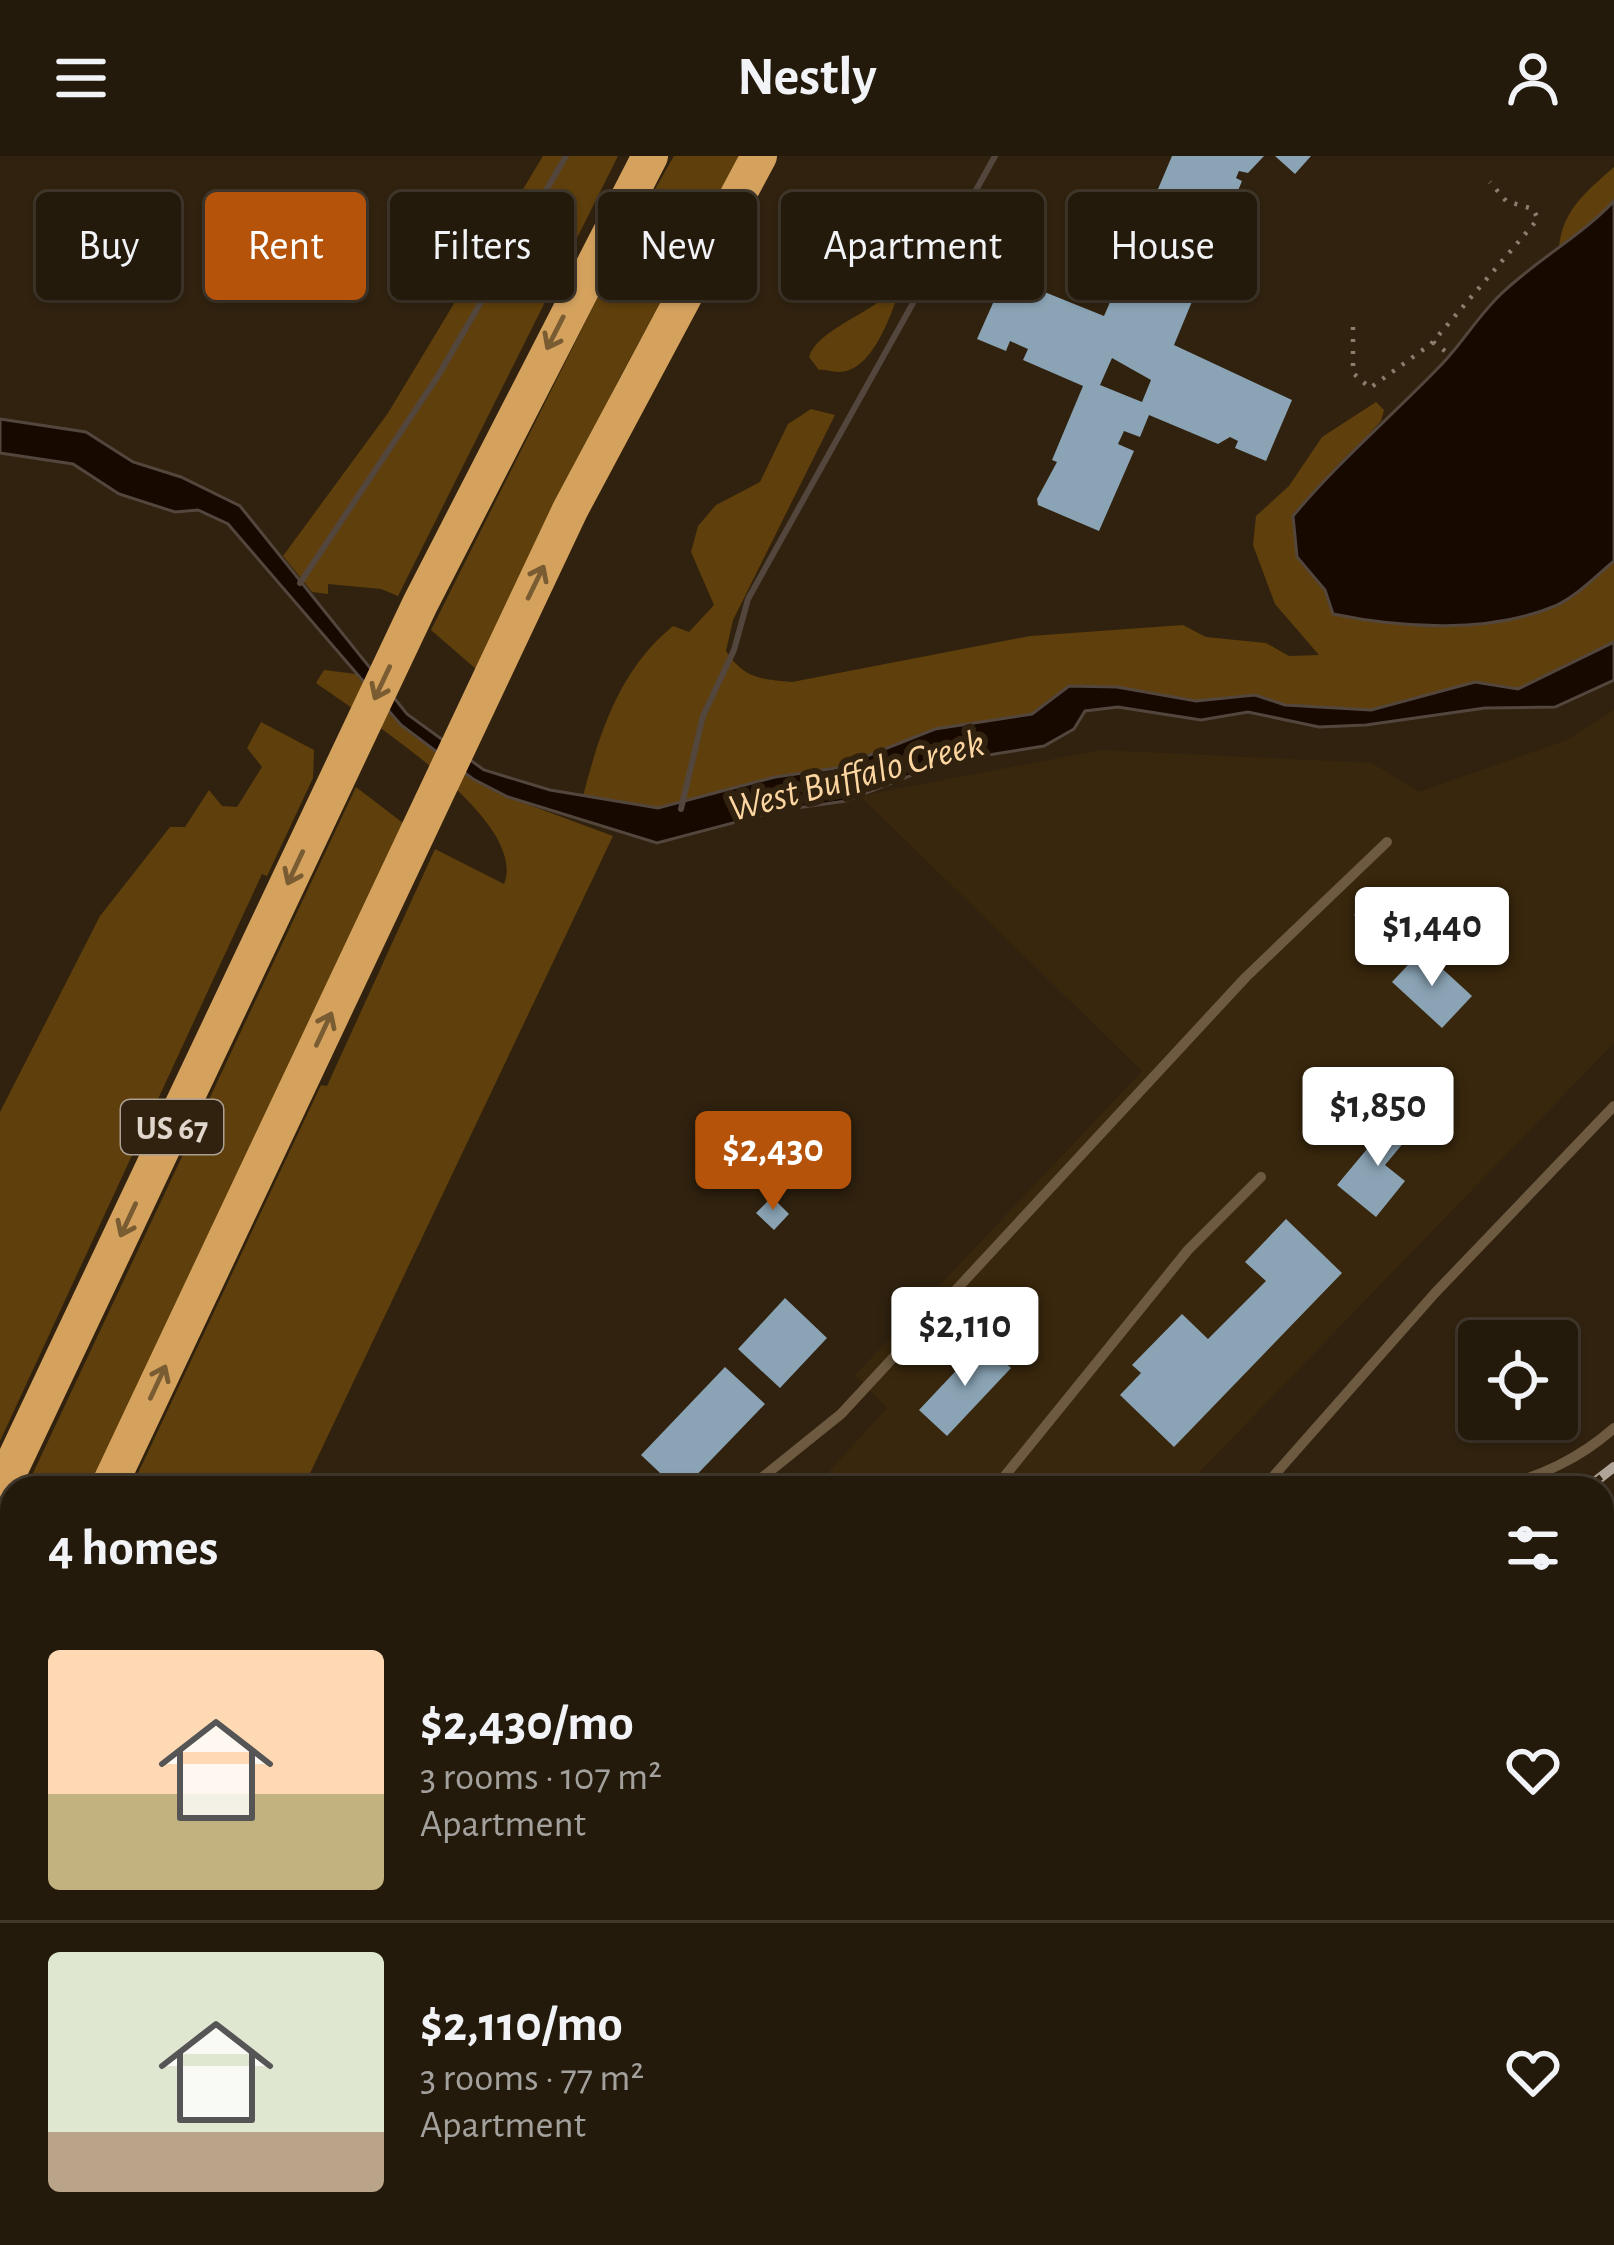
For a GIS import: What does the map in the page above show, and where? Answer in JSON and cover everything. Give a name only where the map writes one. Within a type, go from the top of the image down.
[{"type":"highway","name":"US 67","points":[[7,1476],[420,604],[650,156]]},
{"type":"highway","name":"US 67","points":[[114,1476],[485,688],[641,370],[759,156]]},
{"type":"lane","points":[[764,1476],[841,1414],[1246,977],[1387,842]]},
{"type":"lane","points":[[1274,1476],[1435,1293],[1614,1106]]},
{"type":"lane","points":[[1004,1476],[1188,1250],[1261,1178]]},
{"type":"lane","points":[[1539,1476],[1592,1448],[1614,1428]]},
{"type":"path","points":[[1353,327],[1353,373],[1370,388],[1433,342],[1538,219],[1533,209],[1506,201],[1490,182]]},
{"type":"path","points":[[1433,342],[1449,354]]},
{"type":"shaded area","points":[[543,156],[618,156],[574,244],[574,192],[521,192]]},
{"type":"shaded area","points":[[674,156],[740,156],[720,192],[653,192]]},
{"type":"shaded area","points":[[1614,167],[1614,201],[1581,236],[1559,248],[1571,212]]},
{"type":"shaded area","points":[[598,297],[662,300],[476,669],[431,630]]},
{"type":"shaded area","points":[[456,300],[546,300],[398,596],[381,589],[328,584],[328,594],[312,592],[283,556],[388,413]]},
{"type":"shaded area","points":[[881,300],[896,300],[868,355],[849,370],[819,370],[809,357],[832,331]]},
{"type":"shaded area","points":[[1376,402],[1384,410],[1381,421],[1293,517],[1302,564],[1326,590],[1330,606],[1412,624],[1499,621],[1561,602],[1614,561],[1614,642],[1518,689],[1475,682],[1371,711],[1285,705],[1255,695],[1196,701],[1117,687],[1032,713],[935,729],[837,768],[775,777],[658,808],[583,796],[614,703],[639,662],[673,626],[689,632],[714,605],[691,552],[698,526],[716,505],[760,482],[788,424],[811,409],[835,415],[733,620],[726,651],[746,672],[771,680],[792,682],[1030,636],[1183,625],[1206,637],[1266,643],[1289,656],[1319,655],[1275,604],[1253,545],[1256,516],[1289,486],[1322,437]]},
{"type":"shaded area","points":[[324,670],[356,674],[401,725],[508,797],[613,836],[309,1476],[137,1476],[321,1085],[327,1086],[435,849],[504,884],[505,858],[492,830],[468,801],[403,745],[316,683]]},
{"type":"shaded area","points":[[1614,710],[1614,1043],[1196,1476],[825,1476],[887,1408],[855,1375],[1142,1071],[860,796],[1101,750],[1372,763],[1419,792],[1567,740]]},
{"type":"shaded area","points":[[261,722],[314,750],[313,778],[267,876],[262,874],[0,1441],[0,1112],[100,916],[170,827],[185,827],[209,790],[222,806],[237,807],[262,767],[247,748]]},
{"type":"shaded area","points":[[356,787],[403,823],[97,1476],[32,1476]]},
{"type":"water","points":[[1614,201],[1614,561],[1563,602],[1502,621],[1416,625],[1333,614],[1325,590],[1297,557],[1293,516],[1442,364],[1501,294]]},
{"type":"water","name":"West Buffalo Creek","points":[[0,419],[86,432],[133,462],[181,477],[240,506],[407,714],[484,770],[550,790],[658,808],[775,777],[837,768],[935,729],[1032,714],[1069,686],[1117,687],[1196,701],[1255,695],[1285,705],[1371,710],[1475,682],[1518,689],[1614,642],[1614,680],[1555,707],[1485,708],[1366,725],[1319,727],[1248,712],[1201,720],[1118,707],[1085,711],[1074,729],[1044,746],[945,762],[846,801],[782,810],[657,843],[508,797],[473,779],[401,725],[228,524],[198,510],[175,512],[119,494],[73,464],[0,453]]},
{"type":"building","points":[[1172,156],[1264,156],[1248,173],[1239,171],[1236,178],[1242,181],[1237,192],[1157,192]]},
{"type":"building","points":[[1275,156],[1311,156],[1295,174]]},
{"type":"building","points":[[1044,292],[1104,316],[1111,300],[1193,300],[1174,345],[1292,400],[1266,461],[1235,448],[1238,441],[1230,437],[1218,444],[1149,415],[1140,437],[1124,431],[1118,444],[1134,451],[1099,531],[1038,505],[1083,386],[1023,360],[1028,349],[1010,341],[1006,351],[977,339],[994,300],[1044,300]],"holes":[[[1112,358],[1151,380],[1142,402],[1100,385]]]},
{"type":"building","points":[[1379,888],[1389,896],[1363,924],[1354,915]]},
{"type":"building","points":[[1422,950],[1472,996],[1442,1028],[1392,982]]},
{"type":"building","points":[[1397,1113],[1415,1129],[1385,1165],[1405,1181],[1376,1217],[1337,1185]]},
{"type":"building","points":[[772,1197],[789,1214],[774,1230],[756,1213]]},
{"type":"building","points":[[1286,1219],[1342,1273],[1174,1447],[1120,1395],[1141,1373],[1132,1365],[1182,1314],[1208,1339],[1266,1281],[1245,1262]]},
{"type":"building","points":[[785,1298],[827,1338],[780,1388],[738,1349]]},
{"type":"building","points":[[983,1342],[1011,1368],[947,1436],[919,1410]]},
{"type":"building","points":[[725,1367],[765,1404],[696,1476],[663,1476],[641,1455]]},
{"type":"waterway","points":[[300,583],[438,376],[566,156]]},
{"type":"waterway","points":[[681,809],[703,716],[734,650],[748,599],[995,156]]},
{"type":"railway","points":[[1602,1476],[1614,1467]]}]
